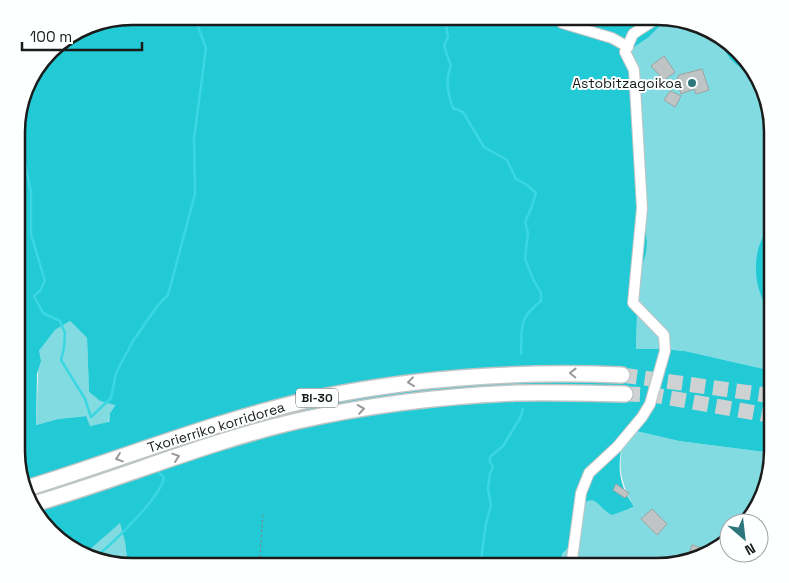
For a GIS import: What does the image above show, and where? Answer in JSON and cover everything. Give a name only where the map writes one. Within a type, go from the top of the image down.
[{"type":"highway","name":"Txorierriko korridorea","points":[[31,487],[206,429],[318,398],[404,383],[478,376],[538,373],[622,375]]},
{"type":"highway","name":"Txorierriko korridorea","points":[[38,502],[228,440],[296,421],[340,412],[419,401],[514,393],[625,394]]},
{"type":"street","points":[[569,25],[612,38],[628,47]]},
{"type":"street","points":[[571,558],[581,493],[589,474],[617,447],[642,417],[650,404],[665,351],[664,335],[633,303],[642,208],[634,70],[625,52],[633,34],[646,25]]},
{"type":"path","points":[[260,558],[263,512]]},
{"type":"shaded area","points":[[132,25],[661,25],[649,37],[630,50],[633,127],[647,243],[638,279],[636,349],[685,351],[764,369],[764,452],[679,441],[627,429],[622,444],[620,474],[624,489],[634,507],[612,515],[594,501],[590,500],[580,506],[570,546],[562,554],[561,558],[127,558],[120,523],[90,549],[78,544],[56,527],[43,511],[31,486],[25,458],[26,118],[31,97],[39,78],[61,51],[78,39],[91,33],[118,26]],"holes":[[[70,321],[87,338],[89,392],[100,401],[115,405],[110,413],[109,422],[90,426],[86,416],[58,419],[36,425],[37,374],[41,361],[39,351],[55,330]]]},
{"type":"shaded area","points":[[661,25],[678,27],[705,36],[723,48],[730,59],[747,74],[758,97],[764,125],[764,236],[759,247],[764,306],[764,369],[685,351],[636,349],[638,279],[630,50],[649,37]]},
{"type":"shaded area","points":[[723,48],[738,61],[747,74],[730,59]]},
{"type":"shaded area","points":[[764,236],[764,302],[757,283],[756,274],[759,246]]},
{"type":"shaded area","points":[[70,321],[87,338],[89,392],[100,401],[115,404],[110,413],[108,423],[90,426],[85,416],[58,419],[36,425],[39,351],[55,330]]},
{"type":"shaded area","points":[[627,429],[679,441],[764,452],[762,472],[758,486],[746,511],[744,513],[719,513],[719,538],[705,547],[671,557],[561,558],[562,554],[570,546],[580,506],[587,500],[630,509],[634,507],[622,478],[621,460]]},
{"type":"shaded area","points":[[120,522],[127,558],[111,556],[90,549]]},
{"type":"building","points":[[664,56],[675,72],[664,80],[651,66]]},
{"type":"building","name":"Astobitzagoikoa","points":[[702,69],[709,90],[696,94],[694,89],[681,94],[677,79],[679,75]]},
{"type":"building","points":[[670,91],[681,96],[675,107],[664,100]]},
{"type":"building","points":[[616,484],[629,493],[625,498],[613,490]]},
{"type":"building","points":[[652,509],[667,524],[657,535],[641,519]]},
{"type":"building","points":[[692,545],[702,548],[692,552],[689,553]]},
{"type":"waterway","points":[[25,163],[31,192],[31,234],[45,281],[40,291],[34,296],[43,313],[60,321],[65,333],[61,360],[85,399],[91,417],[111,398],[116,373],[133,341],[158,305],[168,295],[195,194],[194,138],[206,48],[197,25]]},
{"type":"waterway","points":[[446,25],[448,36],[444,46],[451,66],[448,76],[448,87],[453,108],[463,112],[484,147],[507,160],[516,179],[536,193],[525,222],[528,233],[525,259],[541,293],[541,301],[525,318],[522,330],[521,354]]},
{"type":"waterway","points":[[481,558],[486,523],[491,506],[488,489],[490,473],[493,467],[490,457],[503,446],[520,418],[523,409]]},
{"type":"waterway","points":[[100,553],[125,530],[155,496],[164,477],[159,473]]},
{"type":"tunnel","points":[[622,375],[764,395]]},
{"type":"tunnel","points":[[625,394],[653,395],[764,414]]},
{"type":"place","name":"Astobitzagoikoa","points":[[692,83]]}]
